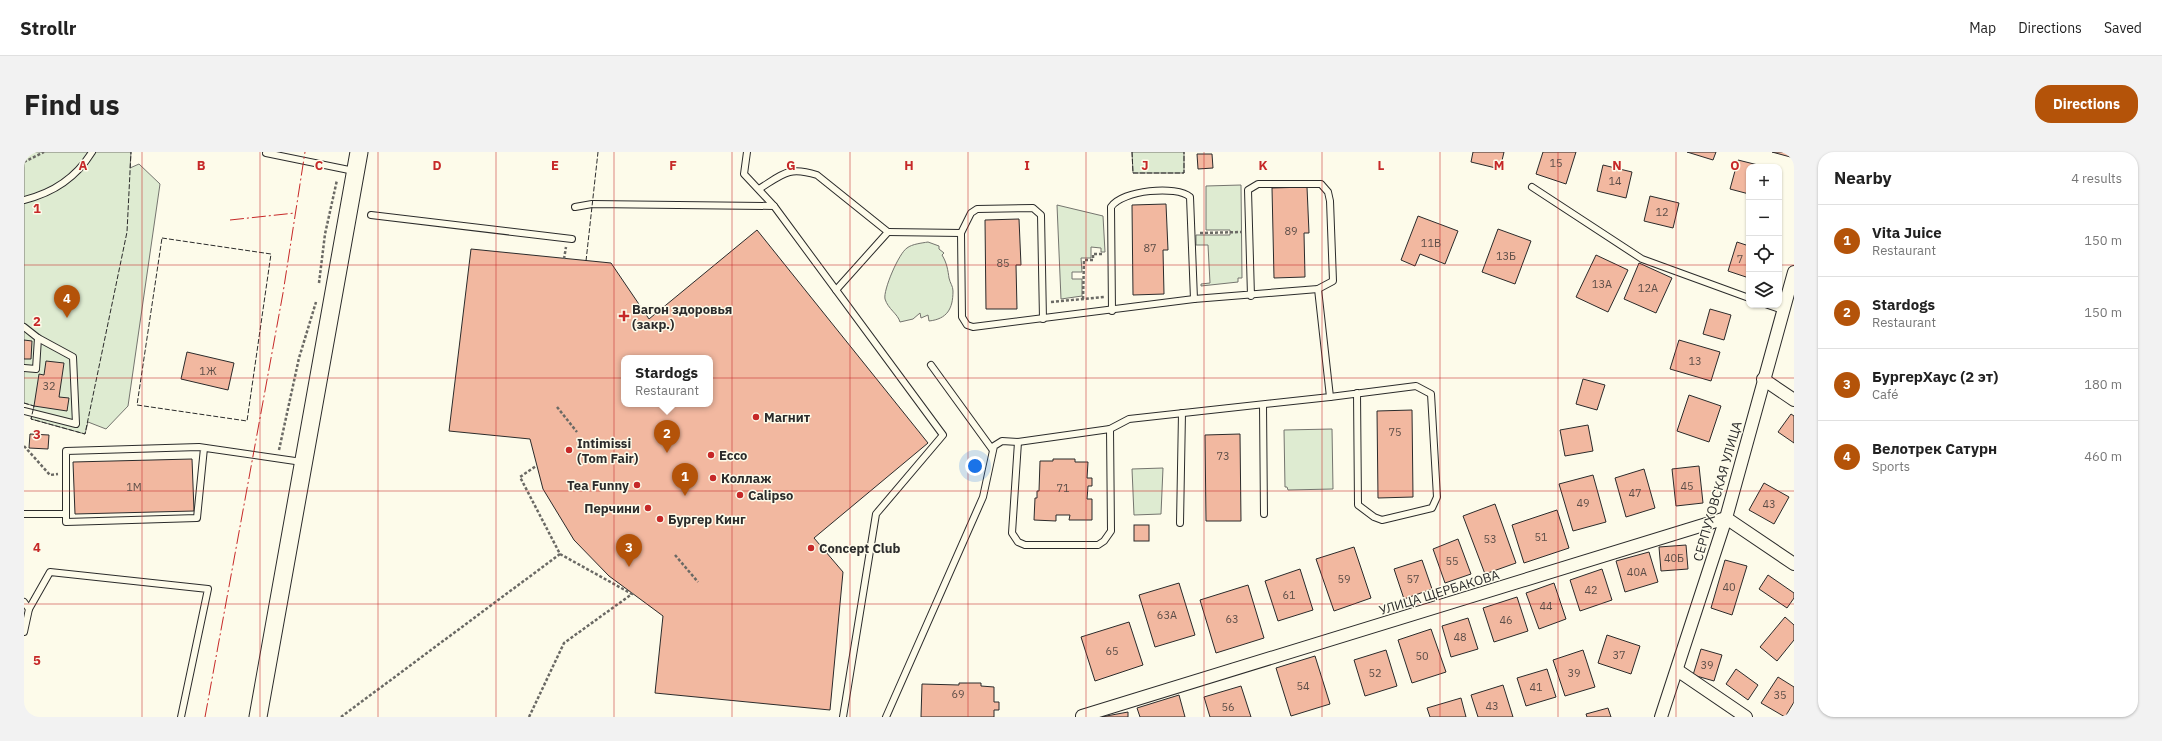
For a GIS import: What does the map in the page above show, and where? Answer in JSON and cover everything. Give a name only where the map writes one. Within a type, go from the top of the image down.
[{"type":"street","points":[[258,717],[304,462],[348,170],[359,152]]},
{"type":"street","name":"СЕРПУХОВСКАЯ УЛИЦА","points":[[1661,717],[1726,518],[1763,379],[1794,272]]},
{"type":"street","points":[[1763,379],[1794,400]]},
{"type":"street","points":[[1726,518],[1794,564]]},
{"type":"street","name":"УЛИЦА ЩЕРБАКОВА","points":[[1082,716],[1726,518]]},
{"type":"street","points":[[1677,670],[1746,717]]},
{"type":"lane","points":[[24,200],[43,196],[65,184],[85,164],[92,152]]},
{"type":"lane","points":[[747,152],[744,174],[774,206],[943,435],[876,514],[843,717]]},
{"type":"lane","points":[[266,153],[348,170]]},
{"type":"lane","points":[[759,189],[788,171],[803,171],[817,175],[888,232],[961,233]]},
{"type":"lane","points":[[1043,319],[1041,215],[1036,209],[1033,208],[977,209],[971,213],[961,233],[964,321],[973,327],[1043,319],[1112,311],[1194,300],[1250,296],[1318,290],[1332,281],[1330,201],[1328,192],[1321,184],[1253,186],[1248,190],[1250,296]]},
{"type":"lane","points":[[1532,187],[1642,259],[1746,297]]},
{"type":"lane","points":[[1112,311],[1111,207],[1135,192],[1182,192],[1190,197],[1194,300]]},
{"type":"lane","points":[[576,207],[592,204],[774,206]]},
{"type":"lane","points":[[371,215],[572,239]]},
{"type":"lane","points":[[836,290],[888,232]]},
{"type":"lane","points":[[1318,290],[1330,397]]},
{"type":"lane","points":[[1777,308],[1783,310]]},
{"type":"lane","points":[[24,327],[38,338],[73,357],[76,424],[24,411]]},
{"type":"lane","points":[[24,368],[36,369],[38,338]]},
{"type":"lane","points":[[931,365],[992,449]]},
{"type":"lane","points":[[886,717],[983,497],[992,449],[1002,441],[1018,442],[1110,429],[1129,419],[1263,405],[1357,393],[1416,386],[1431,394],[1437,497],[1432,508],[1382,520],[1374,517],[1358,505],[1357,393]]},
{"type":"lane","points":[[1263,405],[1264,514]]},
{"type":"lane","points":[[1180,523],[1182,413]]},
{"type":"lane","points":[[1018,442],[1012,533],[1014,537],[1025,545],[1098,545],[1104,541],[1111,532],[1110,429]]},
{"type":"lane","points":[[204,448],[197,518],[66,522],[66,451],[204,448],[304,462]]},
{"type":"lane","points":[[24,514],[66,514]]},
{"type":"lane","points":[[24,632],[29,609],[50,572],[208,589],[181,717]]},
{"type":"lane","points":[[24,602],[29,609]]},
{"type":"path","points":[[24,162],[44,152]]},
{"type":"path","points":[[318,290],[325,234],[348,170]]},
{"type":"path","points":[[1192,233],[1249,232]]},
{"type":"path","points":[[1084,299],[1084,260],[1093,260],[1093,254],[1111,254]]},
{"type":"path","points":[[1042,303],[1112,296]]},
{"type":"path","points":[[277,458],[299,358],[317,298]]},
{"type":"path","points":[[557,407],[577,432]]},
{"type":"path","points":[[24,446],[50,475],[58,474],[66,458]]},
{"type":"path","points":[[529,717],[564,644],[632,594],[560,554],[520,477],[536,466]]},
{"type":"path","points":[[341,717],[560,554]]},
{"type":"path","points":[[676,555],[698,582]]},
{"type":"green space","points":[[24,152],[131,152],[130,168],[139,164],[160,184],[128,406],[106,429],[88,422],[85,434],[31,419],[34,406],[24,403]]},
{"type":"green space","points":[[1132,152],[1184,152],[1184,173],[1133,173]]},
{"type":"green space","points":[[1241,185],[1242,278],[1238,278],[1238,282],[1201,286],[1201,284],[1210,283],[1208,245],[1196,245],[1196,235],[1230,235],[1230,230],[1206,230],[1206,186]]},
{"type":"green space","points":[[1057,205],[1103,216],[1105,252],[1101,252],[1101,248],[1091,247],[1091,258],[1081,258],[1082,272],[1072,272],[1072,279],[1082,279],[1082,296],[1061,299]]},
{"type":"green space","points":[[928,242],[939,246],[939,249],[944,253],[942,255],[953,289],[952,303],[945,315],[935,320],[929,321],[928,315],[921,318],[920,313],[913,319],[900,322],[888,306],[885,299],[886,288],[896,264],[904,251],[914,245]]},
{"type":"green space","points":[[1332,429],[1333,489],[1288,490],[1287,487],[1285,487],[1284,430]]},
{"type":"green space","points":[[1163,468],[1161,514],[1134,515],[1132,469]]},
{"type":"building","points":[[1473,152],[1504,152],[1500,169],[1471,162]]},
{"type":"building","points":[[1543,152],[1576,152],[1566,184],[1536,174]]},
{"type":"building","points":[[1687,152],[1716,152],[1713,160]]},
{"type":"building","points":[[1772,152],[1794,152],[1794,158]]},
{"type":"building","points":[[1197,154],[1212,154],[1213,168],[1198,169]]},
{"type":"building","points":[[1738,160],[1754,164],[1746,164],[1746,193],[1730,189]]},
{"type":"building","points":[[1603,165],[1632,172],[1626,198],[1597,191]]},
{"type":"building","points":[[1307,187],[1309,233],[1304,233],[1305,277],[1274,278],[1272,188]]},
{"type":"building","points":[[1650,196],[1679,203],[1673,228],[1644,221]]},
{"type":"building","points":[[1166,204],[1168,250],[1163,250],[1164,294],[1133,295],[1132,205]]},
{"type":"building","points":[[1418,216],[1458,231],[1445,264],[1420,254],[1415,266],[1401,260]]},
{"type":"building","points":[[1019,219],[1021,265],[1016,265],[1017,309],[986,309],[985,220]]},
{"type":"building","points":[[1498,229],[1531,241],[1515,284],[1482,272]]},
{"type":"building","name":"Коллаж","points":[[757,230],[928,443],[814,538],[843,572],[830,710],[655,693],[663,616],[609,576],[574,540],[543,489],[530,439],[449,431],[471,249],[611,263],[649,319]]},
{"type":"building","points":[[1737,242],[1746,245],[1746,277],[1728,271]]},
{"type":"building","points":[[1596,255],[1628,270],[1608,312],[1576,297]]},
{"type":"building","points":[[1639,263],[1672,278],[1656,313],[1624,299]]},
{"type":"building","points":[[1710,309],[1731,315],[1724,340],[1703,334]]},
{"type":"building","points":[[24,340],[32,341],[31,359],[24,359]]},
{"type":"building","points":[[1679,340],[1720,352],[1711,381],[1670,369]]},
{"type":"building","points":[[187,352],[234,363],[228,390],[181,379]]},
{"type":"building","points":[[46,361],[64,363],[59,397],[69,398],[67,411],[34,406],[39,374],[44,375]]},
{"type":"building","points":[[1583,379],[1605,385],[1597,410],[1576,404]]},
{"type":"building","points":[[1689,395],[1721,406],[1709,442],[1677,431]]},
{"type":"building","points":[[1412,410],[1413,497],[1378,498],[1377,411]]},
{"type":"building","points":[[1791,414],[1794,416],[1794,443],[1778,432]]},
{"type":"building","points":[[1588,425],[1593,451],[1565,456],[1560,430]]},
{"type":"building","points":[[30,434],[49,435],[48,449],[29,448]]},
{"type":"building","points":[[1240,434],[1241,521],[1206,521],[1205,435]]},
{"type":"building","points":[[192,459],[194,511],[75,514],[73,462]]},
{"type":"building","points":[[1053,459],[1075,459],[1075,462],[1088,462],[1087,478],[1092,478],[1092,486],[1088,486],[1087,499],[1092,499],[1092,520],[1069,520],[1070,515],[1056,515],[1056,521],[1034,520],[1035,498],[1037,498],[1037,491],[1039,491],[1040,461],[1053,461]]},
{"type":"building","points":[[1699,466],[1703,503],[1676,506],[1672,469]]},
{"type":"building","points":[[1644,469],[1655,508],[1626,517],[1615,478]]},
{"type":"building","points":[[1593,475],[1606,522],[1573,531],[1559,484]]},
{"type":"building","points":[[1764,483],[1789,497],[1774,524],[1749,510]]},
{"type":"building","points":[[1495,504],[1516,563],[1485,574],[1463,516]]},
{"type":"building","points":[[1557,510],[1569,548],[1524,563],[1512,525]]},
{"type":"building","points":[[1134,525],[1149,525],[1149,541],[1134,541]]},
{"type":"building","points":[[1458,539],[1471,574],[1445,583],[1433,549]]},
{"type":"building","points":[[1686,545],[1688,569],[1661,571],[1659,547]]},
{"type":"building","points":[[1354,547],[1371,598],[1334,611],[1316,559]]},
{"type":"building","points":[[1649,552],[1658,582],[1625,592],[1616,561]]},
{"type":"building","points":[[1422,560],[1432,589],[1404,599],[1394,569]]},
{"type":"building","points":[[1725,560],[1747,566],[1732,615],[1711,608]]},
{"type":"building","points":[[1300,569],[1313,610],[1278,621],[1265,581]]},
{"type":"building","points":[[1602,569],[1612,600],[1580,611],[1570,580]]},
{"type":"building","points":[[1768,575],[1794,593],[1794,598],[1787,608],[1759,589]]},
{"type":"building","points":[[1179,583],[1195,635],[1155,647],[1139,595]]},
{"type":"building","points":[[1554,583],[1566,619],[1539,629],[1526,593]]},
{"type":"building","points":[[1248,585],[1264,638],[1216,653],[1200,600]]},
{"type":"building","points":[[1517,597],[1528,631],[1494,642],[1483,608]]},
{"type":"building","points":[[1785,617],[1794,625],[1794,640],[1777,661],[1760,647]]},
{"type":"building","points":[[1468,618],[1478,649],[1451,657],[1442,626]]},
{"type":"building","points":[[1129,622],[1143,665],[1095,681],[1081,637]]},
{"type":"building","points":[[1431,629],[1446,672],[1412,683],[1398,640]]},
{"type":"building","points":[[1607,635],[1640,646],[1631,674],[1598,663]]},
{"type":"building","points":[[1701,649],[1722,655],[1714,681],[1693,675]]},
{"type":"building","points":[[1386,650],[1397,686],[1365,696],[1354,660]]},
{"type":"building","points":[[1583,650],[1595,687],[1565,696],[1553,660]]},
{"type":"building","points":[[1315,656],[1330,704],[1291,716],[1276,668]]},
{"type":"building","points":[[1547,669],[1556,697],[1526,706],[1517,678]]},
{"type":"building","points":[[1736,669],[1758,685],[1748,700],[1726,684]]},
{"type":"building","points":[[1778,677],[1794,687],[1794,702],[1785,717],[1761,703]]},
{"type":"building","points":[[959,683],[981,683],[981,686],[994,687],[994,702],[999,702],[999,710],[994,710],[994,717],[921,717],[922,684],[959,685]]},
{"type":"building","points":[[1503,685],[1513,717],[1478,717],[1471,695]]},
{"type":"building","points":[[1241,686],[1251,717],[1210,717],[1204,697]]},
{"type":"building","points":[[1179,695],[1185,717],[1140,717],[1137,708]]},
{"type":"building","points":[[1461,698],[1466,717],[1430,717],[1427,708]]},
{"type":"building","points":[[1608,708],[1611,717],[1587,717],[1586,714]]},
{"type":"building","points":[[1128,712],[1128,717],[1101,717]]},
{"type":"fence","points":[[24,403],[34,406],[31,419],[85,434],[127,232],[131,152]]},
{"type":"fence","points":[[586,261],[598,152]]},
{"type":"fence","points":[[1132,152],[1133,173],[1184,173],[1184,152]]},
{"type":"fence","points":[[162,238],[271,254],[247,421],[137,405],[162,238]]},
{"type":"power","points":[[205,717],[283,293],[305,152]]},
{"type":"power","points":[[230,220],[295,213]]},
{"type":"place","name":"Вагон здоровья (закр.)","points":[[624,316]]},
{"type":"place","name":"Велотрек Сатурн","points":[[67,318]]},
{"type":"place","name":"Магнит","points":[[756,417]]},
{"type":"place","name":"Intimissi (Tom Fair)","points":[[569,450]]},
{"type":"place","name":"Stardogs","points":[[667,453]]},
{"type":"place","name":"Ecco","points":[[711,455]]},
{"type":"place","name":"Коллаж","points":[[713,478]]},
{"type":"place","name":"Tea Funny","points":[[637,485]]},
{"type":"place","name":"Calipso","points":[[740,495]]},
{"type":"place","name":"Vita Juice","points":[[685,496]]},
{"type":"place","name":"Перчини","points":[[648,508]]},
{"type":"place","name":"Бургер Кинг","points":[[660,519]]},
{"type":"place","name":"Concept Club","points":[[811,548]]},
{"type":"place","name":"БургерХаус (2 эт)","points":[[629,567]]}]
